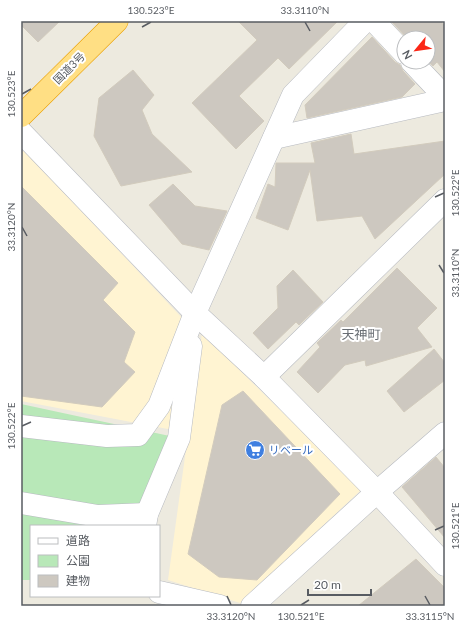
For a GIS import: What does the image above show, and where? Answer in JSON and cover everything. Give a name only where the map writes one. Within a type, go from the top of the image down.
[{"type":"highway","name":"国道3号","points":[[21,116],[117,21]]},
{"type":"street","points":[[21,426],[107,436],[138,435],[159,406],[195,313],[293,95],[365,21]]},
{"type":"street","points":[[374,21],[396,44]]},
{"type":"street","points":[[274,138],[445,98],[419,70]]},
{"type":"street","points":[[21,132],[195,313],[264,377],[377,492],[445,564]]},
{"type":"street","points":[[264,377],[445,200]]},
{"type":"street","points":[[21,503],[98,516],[146,520],[180,438],[195,313]]},
{"type":"street","points":[[252,606],[377,492],[445,433]]},
{"type":"street","points":[[160,592],[220,606]]},
{"type":"shaded area","points":[[24,150],[183,319],[173,430],[21,401],[21,153]]},
{"type":"shaded area","points":[[202,333],[361,490],[240,603],[168,580]]},
{"type":"green space","points":[[21,404],[179,438],[145,525],[30,525],[30,580],[21,580]]},
{"type":"building","points":[[21,21],[60,21],[38,42],[21,25]]},
{"type":"building","points":[[238,21],[338,21],[289,69],[278,58],[239,96],[264,121],[236,149],[192,103],[257,40]]},
{"type":"building","points":[[391,21],[440,21],[445,26],[445,72],[437,62],[436,63],[436,30],[399,30]]},
{"type":"building","points":[[372,37],[396,63],[396,70],[402,70],[415,84],[402,97],[307,118],[305,105]]},
{"type":"building","points":[[133,70],[154,95],[142,110],[152,134],[192,172],[121,186],[94,136],[99,98]]},
{"type":"building","points":[[351,134],[354,154],[445,141],[445,174],[375,239],[362,216],[317,221],[310,170],[288,230],[256,218],[268,184],[275,187],[276,163],[315,163],[311,143]]},
{"type":"building","points":[[173,184],[195,206],[227,211],[209,250],[182,244],[149,205]]},
{"type":"building","points":[[21,186],[118,283],[103,300],[135,332],[124,362],[135,372],[102,407],[21,396]]},
{"type":"building","points":[[397,268],[437,308],[417,328],[432,347],[366,366],[365,360],[345,365],[318,393],[297,372],[320,347],[317,343],[341,320],[343,322]]},
{"type":"building","points":[[293,270],[323,302],[299,325],[296,322],[268,349],[253,333],[278,308],[277,286]]},
{"type":"building","points":[[434,349],[445,363],[445,380],[404,412],[387,391]]},
{"type":"building","name":"リベール","points":[[243,391],[340,494],[257,580],[219,577],[188,554],[222,405]]},
{"type":"building","points":[[436,457],[445,468],[445,538],[402,487]]},
{"type":"building","points":[[416,559],[445,588],[445,606],[358,606]]},
{"type":"place","name":"リベール","points":[[255,450]]},
{"type":"district","name":"天神町","points":[[361,334]]}]
